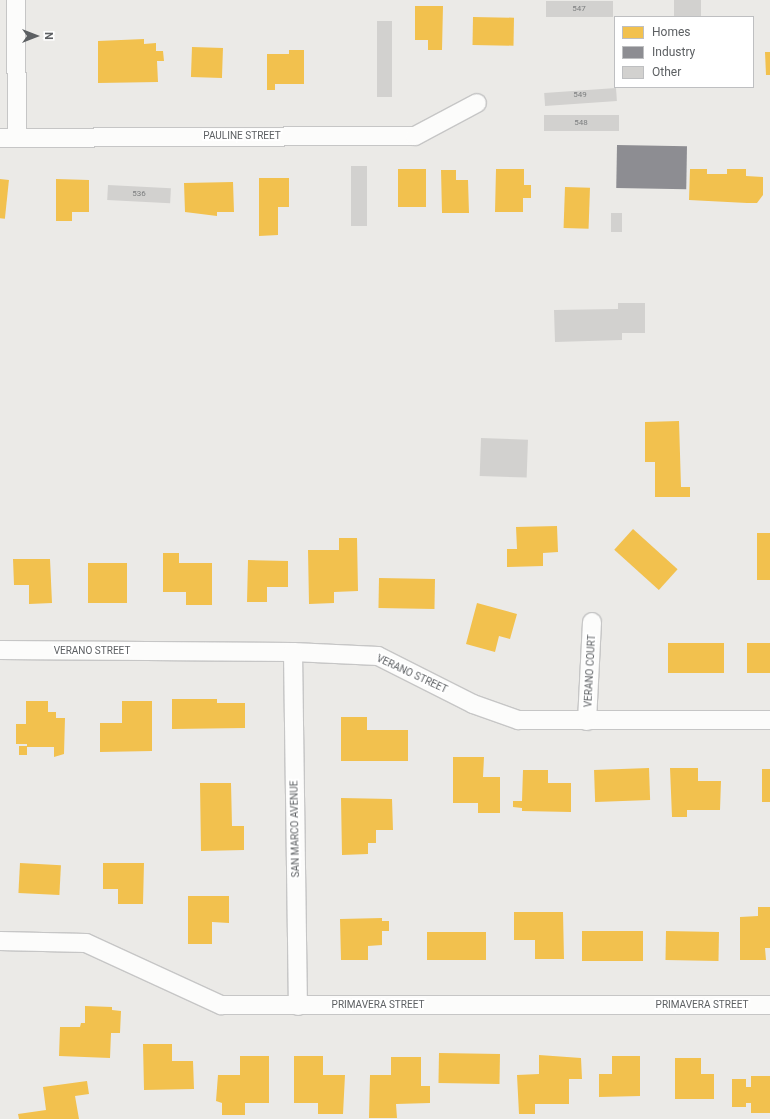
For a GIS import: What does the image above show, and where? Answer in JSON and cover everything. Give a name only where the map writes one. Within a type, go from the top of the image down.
[{"type":"street","points":[[9,137],[16,0]]},
{"type":"street","name":"PAULINE STREET","points":[[9,137],[416,136],[477,103]]},
{"type":"street","name":"VERANO COURT","points":[[587,720],[592,622]]},
{"type":"street","name":"VERANO STREET","points":[[0,650],[293,652],[378,656],[473,704],[518,720],[770,720]]},
{"type":"street","name":"SAN MARCO AVENUE","points":[[293,652],[298,1006]]},
{"type":"street","name":"PRIMAVERA STREET","points":[[0,941],[86,942],[221,1005],[770,1005]]},
{"type":"building: Homes","points":[[415,6],[443,6],[442,50],[428,50],[428,40],[415,40]]},
{"type":"building: Homes","points":[[473,17],[514,18],[514,46],[473,45]]},
{"type":"building: Homes","points":[[144,39],[144,44],[156,43],[156,51],[163,51],[164,61],[157,61],[158,82],[98,83],[98,41]]},
{"type":"building: Homes","points":[[192,47],[223,48],[222,78],[191,77]]},
{"type":"building: Homes","points":[[289,50],[304,50],[304,84],[275,84],[275,90],[267,90],[267,54],[289,54]]},
{"type":"building: Homes","points":[[765,52],[770,52],[770,75],[766,75]]},
{"type":"building: Homes","points":[[398,169],[426,169],[426,207],[398,207]]},
{"type":"building: Homes","points":[[496,169],[524,169],[524,185],[531,185],[531,198],[523,198],[523,212],[495,212]]},
{"type":"building: Homes","points":[[690,169],[707,169],[707,174],[727,174],[727,169],[746,169],[746,176],[763,177],[763,195],[757,203],[689,200]]},
{"type":"building: Homes","points":[[441,170],[456,170],[456,180],[468,180],[469,213],[442,213]]},
{"type":"building: Homes","points":[[259,178],[289,178],[289,207],[278,207],[278,235],[259,236]]},
{"type":"building: Homes","points":[[0,179],[9,180],[5,219],[0,218]]},
{"type":"building: Homes","points":[[56,179],[89,180],[89,212],[72,212],[72,221],[56,221]]},
{"type":"building: Homes","points":[[233,182],[234,212],[217,212],[217,216],[185,212],[184,183]]},
{"type":"building: Homes","points":[[565,187],[590,188],[589,229],[564,228]]},
{"type":"building: Homes","points":[[679,421],[681,487],[690,487],[690,497],[655,497],[655,462],[645,462],[645,422]]},
{"type":"building: Homes","points":[[557,526],[558,552],[543,553],[543,566],[507,567],[507,549],[517,549],[516,527]]},
{"type":"building: Homes","points":[[633,529],[678,569],[659,590],[614,550]]},
{"type":"building: Homes","points":[[757,533],[770,533],[770,580],[757,580]]},
{"type":"building: Homes","points":[[339,538],[357,538],[358,591],[334,592],[334,603],[309,604],[308,550],[339,550]]},
{"type":"building: Homes","points":[[163,553],[179,553],[179,563],[212,563],[212,605],[186,605],[186,592],[163,592]]},
{"type":"building: Homes","points":[[13,559],[50,559],[52,603],[29,604],[29,585],[14,585]]},
{"type":"building: Homes","points":[[248,560],[288,561],[288,587],[267,587],[267,602],[247,602]]},
{"type":"building: Homes","points":[[88,563],[127,563],[127,603],[88,603]]},
{"type":"building: Homes","points":[[379,578],[435,579],[434,609],[378,608]]},
{"type":"building: Homes","points":[[477,603],[517,614],[510,639],[499,636],[495,652],[466,644]]},
{"type":"building: Homes","points":[[668,643],[724,643],[724,673],[668,673]]},
{"type":"building: Homes","points":[[747,643],[770,643],[770,673],[747,673]]},
{"type":"building: Homes","points":[[172,699],[217,699],[217,703],[245,703],[245,728],[172,729]]},
{"type":"building: Homes","points":[[26,701],[48,701],[48,712],[56,712],[56,718],[65,718],[64,754],[54,757],[54,747],[27,747],[27,755],[19,755],[19,746],[27,746],[27,744],[16,744],[16,724],[26,724]]},
{"type":"building: Homes","points":[[122,701],[152,701],[152,751],[100,752],[100,723],[122,723]]},
{"type":"building: Homes","points":[[341,717],[367,717],[367,730],[408,730],[408,761],[341,761]]},
{"type":"building: Homes","points":[[453,757],[484,757],[483,777],[500,777],[500,813],[478,813],[478,803],[453,803]]},
{"type":"building: Homes","points":[[649,768],[650,800],[595,802],[594,770]]},
{"type":"building: Homes","points":[[670,768],[698,768],[698,781],[721,781],[720,810],[687,810],[687,817],[672,817]]},
{"type":"building: Homes","points":[[762,769],[770,769],[770,802],[762,802]]},
{"type":"building: Homes","points":[[523,770],[548,770],[548,783],[571,783],[571,812],[522,811],[522,808],[513,807],[513,801],[522,801]]},
{"type":"building: Homes","points":[[200,783],[231,783],[232,826],[244,826],[244,850],[201,851]]},
{"type":"building: Homes","points":[[341,798],[392,799],[393,830],[376,830],[376,843],[368,843],[368,854],[342,855]]},
{"type":"building: Homes","points":[[20,863],[61,865],[59,895],[18,893]]},
{"type":"building: Homes","points":[[103,863],[144,863],[143,904],[118,904],[118,889],[103,889]]},
{"type":"building: Homes","points":[[188,896],[229,896],[229,923],[212,922],[212,944],[188,944]]},
{"type":"building: Homes","points":[[758,907],[770,907],[770,948],[765,948],[766,960],[740,960],[740,917],[758,916]]},
{"type":"building: Homes","points":[[514,912],[563,912],[564,959],[535,959],[535,940],[514,940]]},
{"type":"building: Homes","points":[[382,918],[382,921],[389,921],[389,931],[382,931],[382,945],[368,946],[368,960],[341,960],[340,919]]},
{"type":"building: Homes","points":[[582,931],[643,931],[643,961],[582,961]]},
{"type":"building: Homes","points":[[666,931],[719,932],[718,961],[665,960]]},
{"type":"building: Homes","points":[[427,932],[486,932],[486,960],[427,960]]},
{"type":"building: Homes","points":[[85,1006],[112,1007],[112,1010],[121,1011],[120,1033],[111,1033],[110,1058],[59,1056],[60,1027],[80,1027],[81,1023],[85,1023]]},
{"type":"building: Homes","points":[[143,1044],[172,1044],[172,1061],[193,1061],[194,1089],[144,1090]]},
{"type":"building: Homes","points":[[439,1053],[500,1054],[499,1084],[438,1083]]},
{"type":"building: Homes","points":[[539,1055],[581,1058],[582,1079],[569,1079],[569,1104],[535,1104],[535,1114],[519,1114],[517,1075],[539,1074]]},
{"type":"building: Homes","points":[[240,1056],[269,1056],[269,1103],[245,1103],[245,1115],[222,1115],[222,1103],[216,1101],[218,1075],[240,1075]]},
{"type":"building: Homes","points":[[294,1056],[323,1056],[323,1075],[345,1075],[343,1114],[318,1114],[318,1103],[294,1103]]},
{"type":"building: Homes","points":[[612,1056],[640,1056],[640,1096],[599,1097],[599,1074],[612,1074]]},
{"type":"building: Homes","points":[[391,1057],[421,1057],[421,1086],[430,1086],[430,1103],[396,1104],[397,1118],[369,1118],[370,1075],[391,1075]]},
{"type":"building: Homes","points":[[675,1058],[701,1058],[701,1074],[714,1074],[714,1099],[675,1099]]},
{"type":"building: Homes","points":[[751,1076],[770,1076],[770,1113],[751,1113],[751,1103],[746,1103],[746,1107],[732,1107],[732,1079],[746,1079],[746,1087],[751,1087]]},
{"type":"building: Homes","points":[[87,1081],[89,1094],[75,1096],[79,1119],[19,1119],[18,1114],[46,1110],[43,1087]]},
{"type":"building: Industry","points":[[617,145],[687,146],[686,189],[616,188]]},
{"type":"building: Other","points":[[674,0],[701,0],[701,16],[674,16]]},
{"type":"building: Other","points":[[546,1],[613,1],[613,17],[546,17]]},
{"type":"building: Other","points":[[377,21],[392,21],[392,97],[377,97]]},
{"type":"building: Other","points":[[616,88],[617,101],[545,106],[544,93]]},
{"type":"building: Other","points":[[544,115],[619,115],[619,131],[544,131]]},
{"type":"building: Other","points":[[351,166],[367,166],[367,226],[351,226]]},
{"type":"building: Other","points":[[108,185],[171,188],[170,203],[107,200]]},
{"type":"building: Other","points":[[611,213],[622,213],[622,232],[611,232]]},
{"type":"building: Other","points":[[618,303],[645,303],[645,333],[622,333],[622,340],[555,342],[554,310],[618,309]]},
{"type":"building: Other","points":[[481,438],[528,440],[527,478],[480,476]]}]
